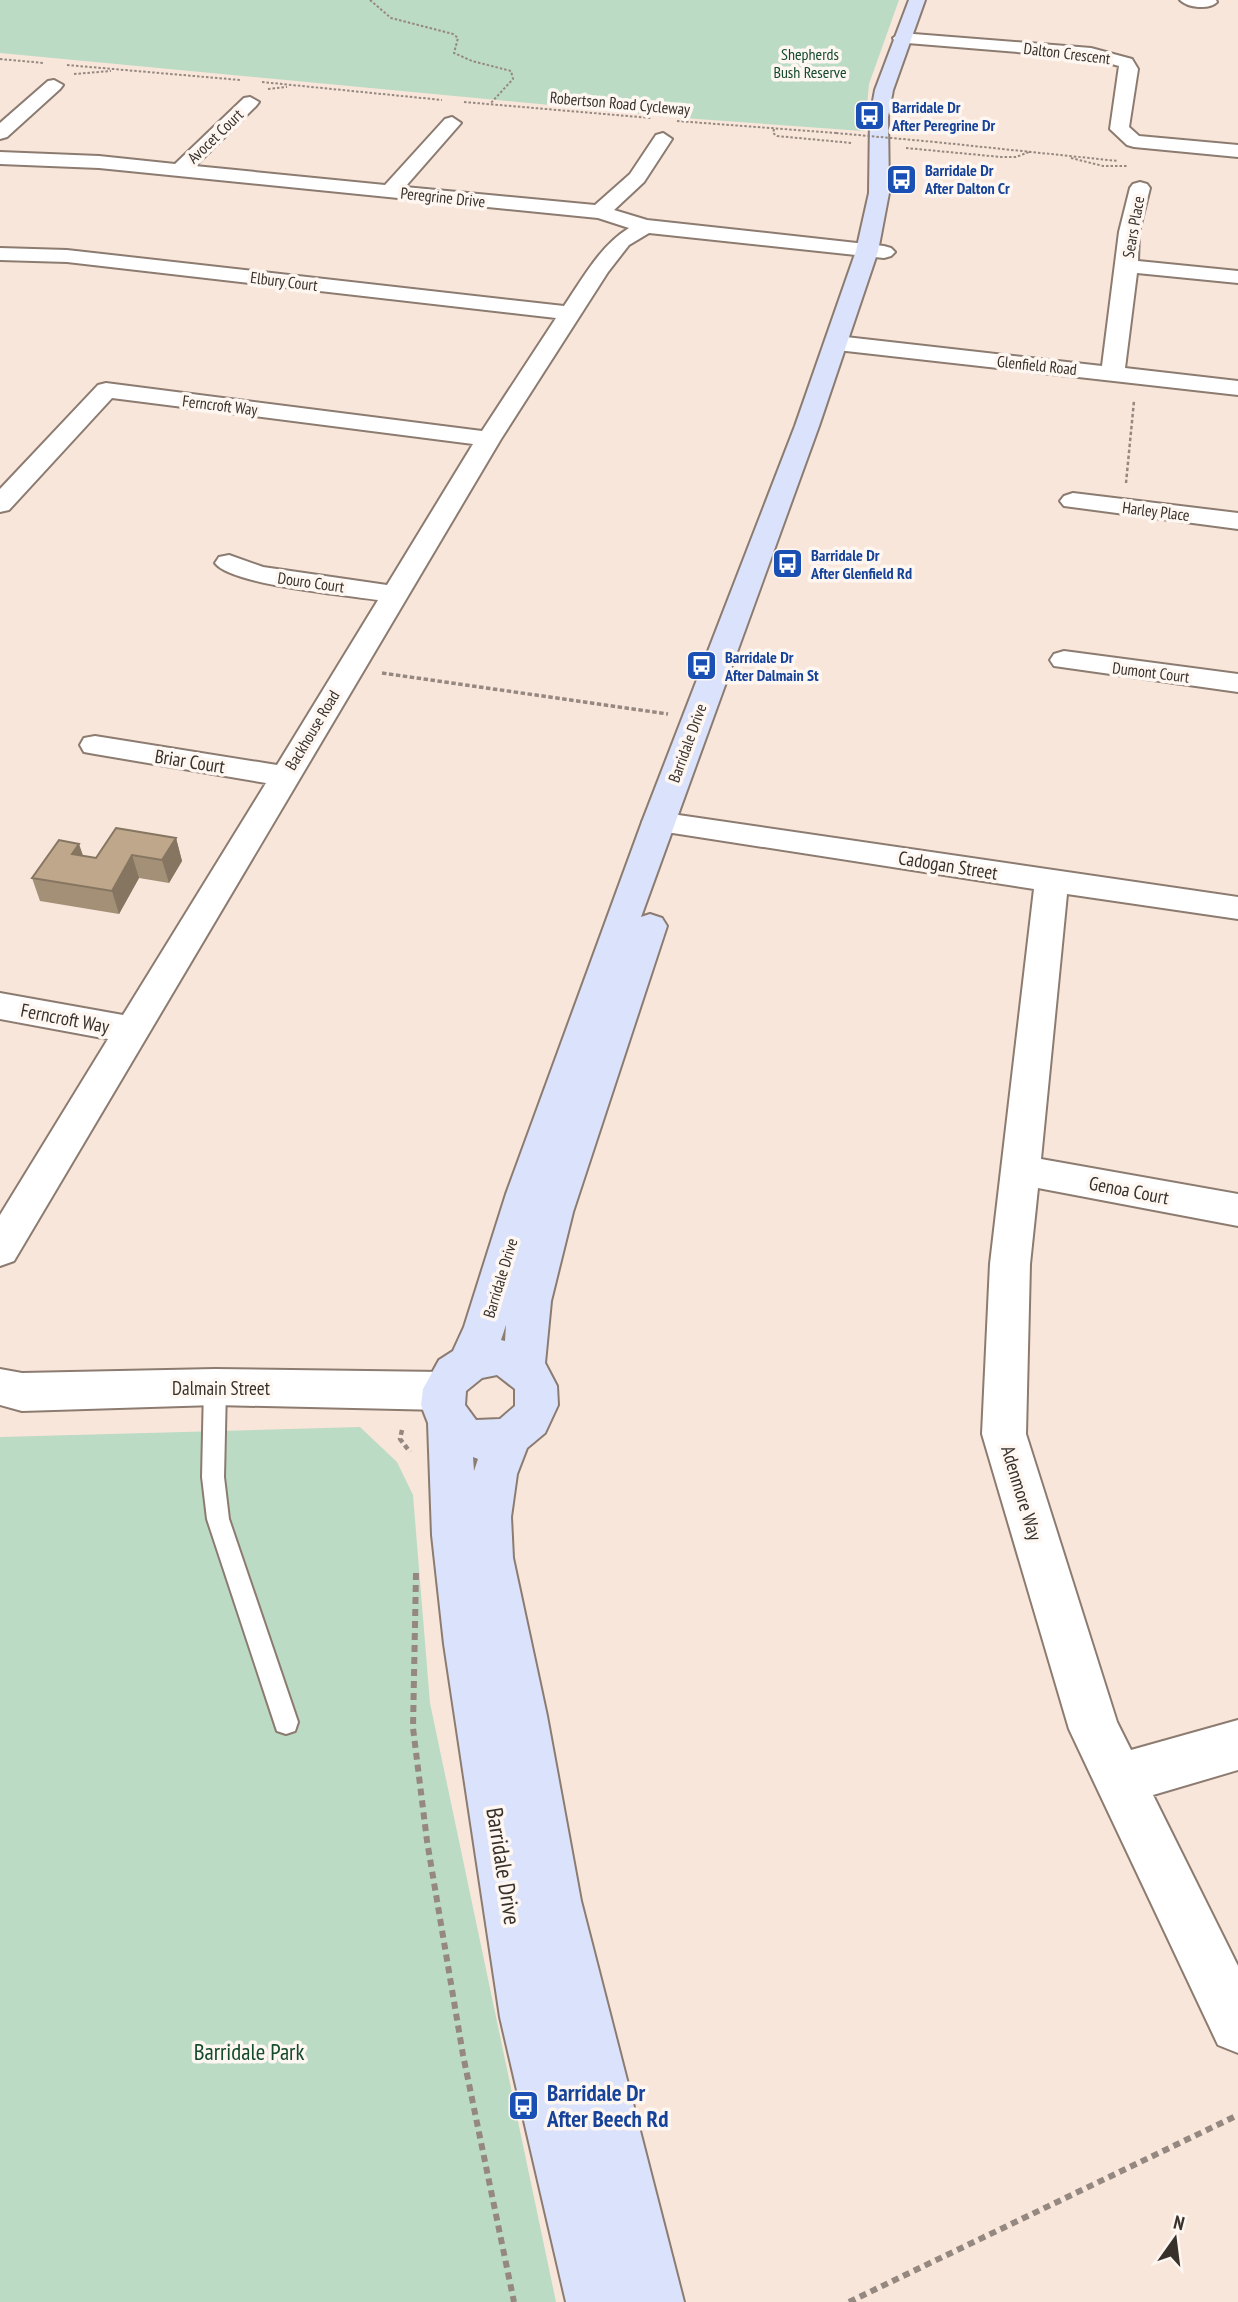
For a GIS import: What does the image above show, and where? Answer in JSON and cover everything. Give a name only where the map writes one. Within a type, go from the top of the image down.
[{"type":"street","name":"Barridale Drive","points":[[596,2302],[528,2017],[468,1644],[436,1413],[485,1327],[526,1194],[672,824],[892,211],[893,147],[899,88],[916,0]]},
{"type":"street","name":"Barridale Drive","points":[[907,39],[927,0]]},
{"type":"street","points":[[1188,0],[1209,2]]},
{"type":"street","name":"Dalton Crescent","points":[[907,39],[1091,53],[1119,59],[1126,63],[1129,69],[1119,129],[1134,141],[1238,151]]},
{"type":"street","points":[[0,133],[54,85]]},
{"type":"street","name":"Avocet Court","points":[[180,170],[250,102]]},
{"type":"street","points":[[389,192],[452,122]]},
{"type":"street","points":[[600,212],[637,178],[663,139]]},
{"type":"street","name":"Peregrine Drive","points":[[0,158],[99,162],[600,212],[645,226],[876,251]]},
{"type":"street","name":"Sears Place","points":[[1113,374],[1129,232],[1140,188]]},
{"type":"street","name":"Backhouse Road","points":[[0,1250],[394,594],[568,313],[622,241],[645,226]]},
{"type":"street","name":"Elbury Court","points":[[0,254],[67,256],[568,313]]},
{"type":"street","points":[[1126,266],[1238,277]]},
{"type":"street","name":"Barridale Drive","points":[[523,1367],[530,1301],[553,1212],[672,824],[696,718],[845,344]]},
{"type":"street","name":"Glenfield Road","points":[[845,344],[1238,388]]},
{"type":"street","name":"Ferncroft Way","points":[[0,504],[106,390],[489,439]]},
{"type":"street","name":"Harley Place","points":[[1073,501],[1238,521]]},
{"type":"street","name":"Douro Court","points":[[229,563],[258,574],[394,594]]},
{"type":"street","name":"Dumont Court","points":[[1064,660],[1238,683]]},
{"type":"street","name":"Briar Court","points":[[95,745],[285,776]]},
{"type":"street","name":"Cadogan Street","points":[[672,824],[1238,908]]},
{"type":"street","name":"Adenmore Way","points":[[1052,880],[1010,1264],[1004,1434],[1094,1728],[1238,2025]]},
{"type":"street","name":"Ferncroft Way","points":[[0,1006],[131,1030]]},
{"type":"street","name":"Genoa Court","points":[[1020,1170],[1238,1210]]},
{"type":"street","points":[[498,1357],[523,1367],[537,1386],[536,1409],[521,1430],[509,1436],[493,1440],[476,1439],[461,1434],[436,1413],[498,1357]]},
{"type":"street","name":"Dalmain Street","points":[[0,1387],[22,1392],[215,1387],[436,1413]]},
{"type":"street","name":"Barridale Drive","points":[[509,1436],[495,1474],[488,1517],[490,1558],[522,1716],[554,1901],[654,2302]]},
{"type":"street","points":[[1119,1779],[1238,1745]]},
{"type":"lane","points":[[215,1387],[213,1477],[218,1519],[286,1722]]},
{"type":"path","points":[[370,0],[391,18],[453,34],[458,38],[454,53],[472,61],[511,71],[513,79],[491,104]]},
{"type":"path","points":[[0,59],[50,63]]},
{"type":"path","points":[[63,64],[250,81]]},
{"type":"path","points":[[72,74],[118,70]]},
{"type":"path","points":[[262,82],[442,100]]},
{"type":"path","name":"Robertson Road Cycleway","points":[[453,101],[657,119]]},
{"type":"path","name":"Robertson Road Cycleway","points":[[671,120],[935,142],[1130,162]]},
{"type":"path","points":[[774,129],[773,133],[777,136],[864,145]]},
{"type":"path","points":[[904,148],[1001,157],[1016,157],[1030,151]]},
{"type":"path","points":[[1123,507],[1136,376]]},
{"type":"path","points":[[350,669],[696,718]]},
{"type":"path","points":[[417,1560],[414,1728],[427,1841],[464,2055],[514,2302]]},
{"type":"path","points":[[849,2302],[1238,2115]]},
{"type":"green space","name":"Shepherds Bush Reserve","points":[[0,0],[899,0],[869,84],[865,130],[862,131],[697,119],[0,53]]},
{"type":"green space","name":"Barridale Park","points":[[360,1427],[397,1462],[413,1495],[430,1703],[556,2302],[0,2302],[0,1437]]},
{"type":"building","points":[[116,828],[176,838],[162,860],[132,855],[112,891],[32,878],[59,840],[79,844],[72,854],[96,858]]},
{"type":"place","name":"Barridale Dr After Peregrine Dr","points":[[869,116]]},
{"type":"place","name":"Barridale Dr After Dalton Cr","points":[[902,179]]},
{"type":"place","name":"Barridale Dr After Glenfield Rd","points":[[788,564]]},
{"type":"place","name":"Barridale Dr After Dalmain St","points":[[702,666]]},
{"type":"place","name":"Barridale Dr After Beech Rd","points":[[524,2105]]}]
